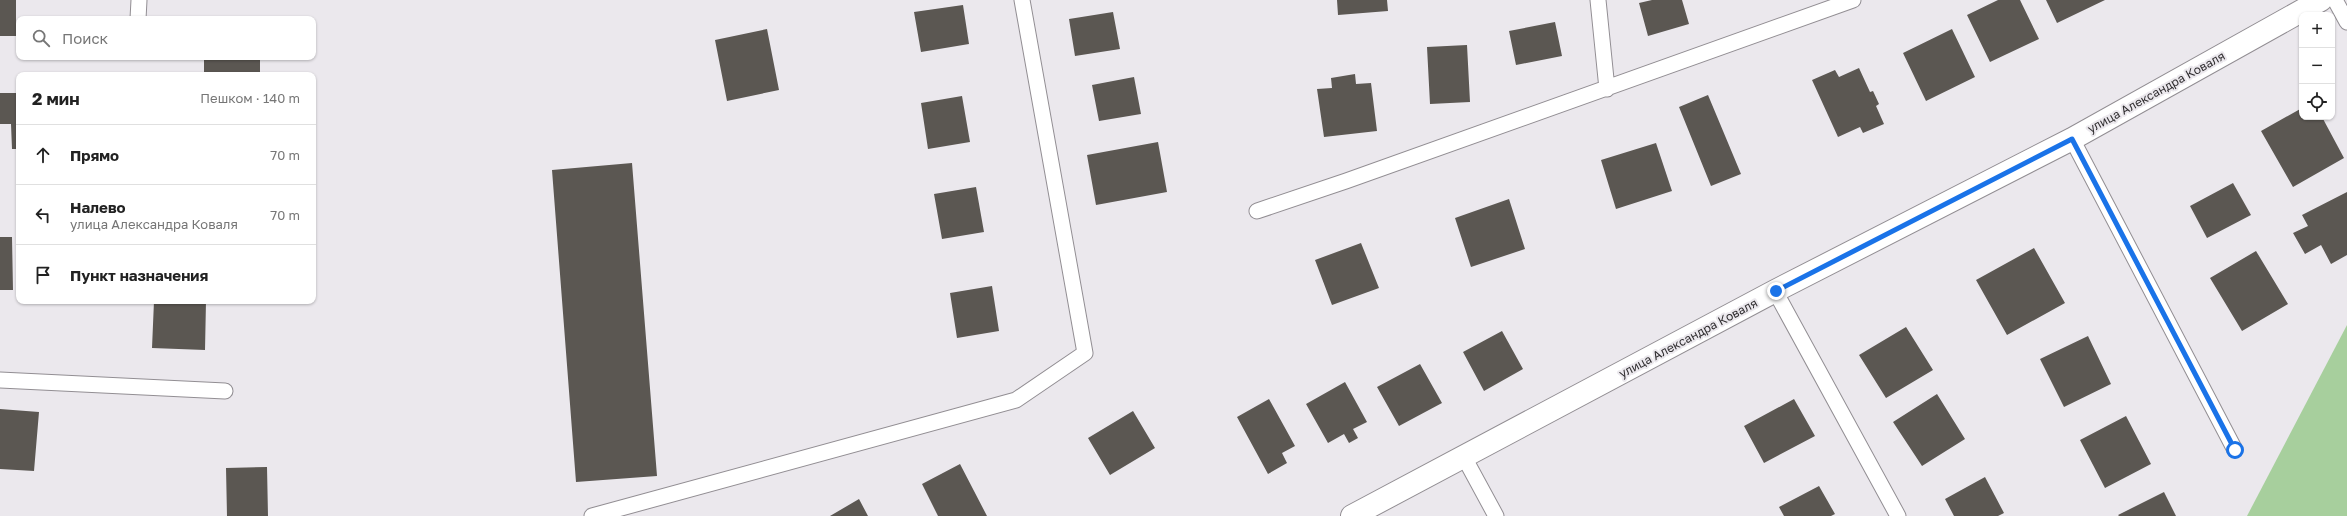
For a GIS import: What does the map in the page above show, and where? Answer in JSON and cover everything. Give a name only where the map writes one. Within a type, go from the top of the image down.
[{"type":"street","name":"улица Александра Коваля","points":[[1352,516],[1776,291],[2072,139],[2321,0]]},
{"type":"lane","points":[[138,16],[139,0]]},
{"type":"lane","points":[[592,516],[1016,400],[1085,353],[1022,0]]},
{"type":"lane","points":[[1598,0],[1607,89]]},
{"type":"lane","points":[[1257,211],[1607,89],[1853,0]]},
{"type":"lane","points":[[2335,0],[2347,22]]},
{"type":"lane","points":[[2072,139],[2235,450]]},
{"type":"lane","points":[[1776,291],[1898,516]]},
{"type":"lane","points":[[0,380],[226,391]]},
{"type":"lane","points":[[1464,457],[1496,516]]},
{"type":"green space","points":[[2347,325],[2347,516],[2247,516]]},
{"type":"building","points":[[0,0],[16,0],[16,36],[0,36]]},
{"type":"building","points":[[1337,0],[1387,0],[1388,11],[1338,15]]},
{"type":"building","points":[[1652,0],[1682,0],[1689,24],[1648,36],[1639,3]]},
{"type":"building","points":[[1998,0],[2020,0],[2039,39],[1990,62],[1967,15]]},
{"type":"building","points":[[2046,0],[2105,0],[2057,23]]},
{"type":"building","points":[[963,5],[969,44],[921,52],[914,12]]},
{"type":"building","points":[[1113,12],[1120,49],[1075,56],[1069,19]]},
{"type":"building","points":[[1555,22],[1562,56],[1516,65],[1509,31]]},
{"type":"building","points":[[767,29],[779,90],[727,101],[715,40]]},
{"type":"building","points":[[1952,29],[1975,77],[1926,101],[1903,53]]},
{"type":"building","points":[[1467,45],[1470,102],[1430,104],[1427,47]]},
{"type":"building","points":[[204,60],[260,60],[260,72],[204,72]]},
{"type":"building","points":[[1859,68],[1870,92],[1873,91],[1879,104],[1876,106],[1884,124],[1863,133],[1860,127],[1838,137],[1812,80],[1835,70],[1839,77]]},
{"type":"building","points":[[1355,74],[1356,84],[1371,83],[1377,131],[1324,137],[1317,89],[1332,88],[1331,78]]},
{"type":"building","points":[[1134,77],[1141,114],[1099,121],[1092,85]]},
{"type":"building","points":[[0,93],[16,93],[16,149],[12,149],[11,124],[0,124]]},
{"type":"building","points":[[1708,95],[1741,174],[1711,186],[1679,107]]},
{"type":"building","points":[[962,96],[970,142],[928,149],[921,103]]},
{"type":"building","points":[[2299,110],[2299,120],[2324,120],[2344,158],[2293,187],[2261,131]]},
{"type":"building","points":[[1158,142],[1167,192],[1096,205],[1087,155]]},
{"type":"building","points":[[1656,143],[1672,191],[1616,209],[1601,160]]},
{"type":"building","points":[[632,163],[657,476],[576,482],[552,170]]},
{"type":"building","points":[[2233,183],[2251,215],[2207,238],[2190,206]]},
{"type":"building","points":[[976,187],[984,232],[942,239],[934,194]]},
{"type":"building","points":[[2347,192],[2347,255],[2331,264],[2321,245],[2305,254],[2293,233],[2308,226],[2302,215]]},
{"type":"building","points":[[1509,199],[1525,249],[1471,267],[1455,218]]},
{"type":"building","points":[[0,237],[12,237],[13,290],[0,290]]},
{"type":"building","points":[[1361,243],[1379,288],[1332,305],[1315,260]]},
{"type":"building","points":[[2034,248],[2065,303],[2007,335],[1976,280]]},
{"type":"building","points":[[2256,251],[2288,304],[2242,331],[2210,278]]},
{"type":"building","points":[[992,286],[999,331],[957,338],[950,293]]},
{"type":"building","points":[[154,304],[206,304],[205,350],[152,348]]},
{"type":"building","points":[[1906,327],[1933,370],[1886,398],[1859,355]]},
{"type":"building","points":[[1502,331],[1523,369],[1484,391],[1463,352]]},
{"type":"building","points":[[2088,336],[2111,384],[2064,407],[2040,359]]},
{"type":"building","points":[[1420,364],[1442,403],[1399,426],[1377,387]]},
{"type":"building","points":[[1345,382],[1367,422],[1353,429],[1358,438],[1349,443],[1344,434],[1328,443],[1306,404]]},
{"type":"building","points":[[1937,394],[1965,439],[1922,466],[1893,422]]},
{"type":"building","points":[[1269,399],[1295,446],[1282,453],[1287,463],[1268,474],[1237,417]]},
{"type":"building","points":[[1794,399],[1815,436],[1764,463],[1744,426]]},
{"type":"building","points":[[0,409],[39,412],[34,471],[0,469]]},
{"type":"building","points":[[1133,411],[1155,448],[1110,475],[1088,438]]},
{"type":"building","points":[[2126,416],[2151,464],[2105,488],[2080,440]]},
{"type":"building","points":[[960,464],[987,516],[938,516],[922,484]]},
{"type":"building","points":[[267,467],[268,516],[227,516],[226,468]]},
{"type":"building","points":[[1985,477],[2004,513],[1998,516],[1954,516],[1945,499]]},
{"type":"building","points":[[1819,486],[1835,514],[1831,516],[1784,516],[1779,507]]},
{"type":"building","points":[[2164,492],[2176,516],[2118,515]]},
{"type":"building","points":[[859,499],[868,516],[830,516]]},
{"type":"route","points":[[1776,291],[2072,139],[2235,450]]}]
